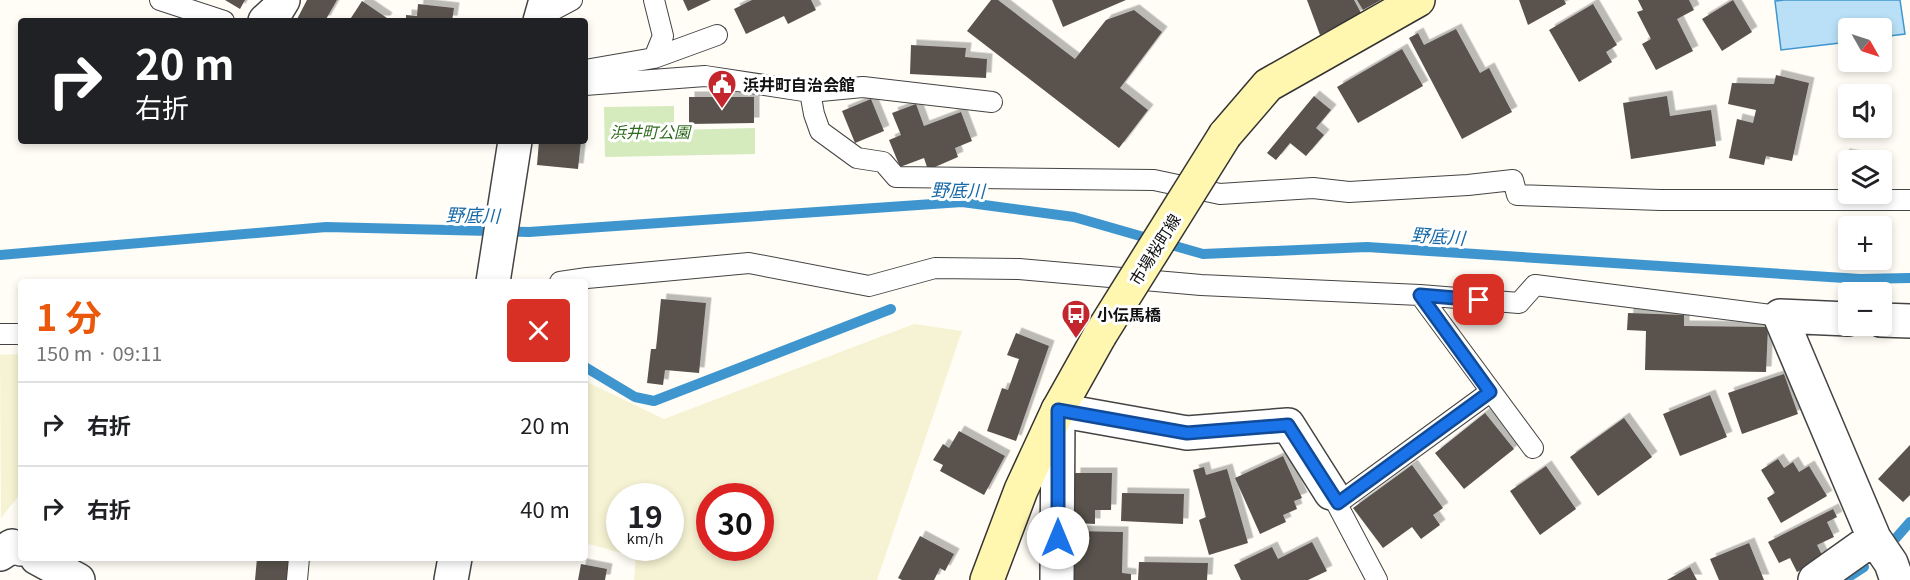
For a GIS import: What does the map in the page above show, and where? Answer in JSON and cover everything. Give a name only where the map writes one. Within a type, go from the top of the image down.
[{"type":"main road","name":"市場桜町線","points":[[987,580],[1021,490],[1058,410],[1100,335],[1225,135],[1268,85],[1418,0]]},
{"type":"street","points":[[268,18],[277,10],[283,0]]},
{"type":"street","points":[[493,279],[515,144]]},
{"type":"street","points":[[1838,319],[1780,316],[1875,538],[1891,563],[1897,580]]},
{"type":"street","points":[[1892,320],[1910,321]]},
{"type":"street","points":[[1057,580],[1058,410],[1187,433],[1288,425],[1335,498]]},
{"type":"street","points":[[1815,580],[1875,538]]},
{"type":"street","points":[[42,561],[78,580]]},
{"type":"street","points":[[451,580],[454,561]]},
{"type":"lane","points":[[160,0],[215,18]]},
{"type":"lane","points":[[543,12],[572,0]]},
{"type":"lane","points":[[654,0],[663,36],[654,58]]},
{"type":"lane","points":[[588,69],[654,58],[717,35]]},
{"type":"lane","points":[[588,85],[705,76],[810,92],[863,87],[992,102]]},
{"type":"lane","points":[[810,92],[820,131],[857,158],[883,162],[896,177],[1154,180],[1220,194],[1314,188],[1349,192],[1513,180],[1517,195],[1684,200],[1910,200]]},
{"type":"lane","points":[[588,279],[749,263],[869,286],[936,268],[1019,269],[1201,285],[1420,295],[1519,303],[1535,285],[1780,316]]},
{"type":"lane","points":[[1420,295],[1533,448]]},
{"type":"lane","points":[[0,334],[18,334]]},
{"type":"lane","points":[[1377,580],[1335,498],[1490,392]]},
{"type":"lane","points":[[297,580],[299,561]]},
{"type":"shaded area","points":[[914,324],[962,331],[877,580],[634,580],[636,561],[684,561],[684,483],[606,483],[606,549],[588,544],[588,382],[664,419]]},
{"type":"shaded area","points":[[18,354],[18,497],[1,518],[0,355]]},
{"type":"green space","name":"浜井町公園","points":[[674,106],[674,130],[755,128],[755,154],[605,157],[604,107]]},
{"type":"water","points":[[1900,0],[1905,34],[1892,36],[1892,18],[1838,18],[1838,43],[1781,50],[1775,1]]},
{"type":"building","points":[[225,0],[245,0],[240,9]]},
{"type":"building","points":[[307,0],[337,0],[327,18],[298,18]]},
{"type":"building","points":[[683,0],[711,0],[688,11]]},
{"type":"building","points":[[752,0],[811,0],[816,10],[788,24],[784,16],[746,34],[734,9]]},
{"type":"building","points":[[991,0],[998,0],[1075,59],[1106,20],[1134,10],[1162,32],[1120,88],[1148,110],[1119,148],[967,31]]},
{"type":"building","points":[[1052,0],[1126,0],[1063,27]]},
{"type":"building","points":[[1307,0],[1354,0],[1361,13],[1320,35]]},
{"type":"building","points":[[1357,0],[1381,0],[1363,10]]},
{"type":"building","points":[[1519,0],[1564,0],[1566,4],[1528,25]]},
{"type":"building","points":[[1638,0],[1689,0],[1694,10],[1677,19],[1693,51],[1656,70],[1642,44],[1651,39],[1637,12],[1643,10]]},
{"type":"building","points":[[1733,0],[1752,32],[1722,51],[1702,19]]},
{"type":"building","points":[[362,1],[387,18],[351,18]]},
{"type":"building","points":[[418,4],[454,8],[452,18],[406,18],[406,15],[417,16]]},
{"type":"building","points":[[1593,4],[1617,45],[1606,52],[1612,62],[1579,82],[1549,30]]},
{"type":"building","points":[[1456,29],[1480,73],[1489,68],[1512,112],[1462,139],[1409,38],[1418,33],[1424,45]]},
{"type":"building","points":[[911,45],[966,48],[965,57],[987,59],[986,78],[910,74]]},
{"type":"building","points":[[1402,49],[1423,86],[1358,123],[1337,87]]},
{"type":"building","points":[[1776,75],[1809,83],[1792,161],[1766,156],[1764,165],[1729,158],[1737,119],[1753,123],[1756,110],[1728,104],[1732,83],[1774,84]]},
{"type":"building","points":[[1314,96],[1331,110],[1316,128],[1324,135],[1306,156],[1290,143],[1276,160],[1267,153]]},
{"type":"building","points":[[1667,96],[1670,116],[1711,110],[1716,146],[1631,159],[1623,103]]},
{"type":"building","name":"浜井町自治会館","points":[[689,97],[754,97],[754,123],[689,124]]},
{"type":"building","points":[[871,99],[884,131],[855,143],[842,111]]},
{"type":"building","points":[[916,104],[924,126],[961,112],[972,141],[955,148],[958,157],[928,170],[924,158],[900,167],[889,140],[901,135],[892,113]]},
{"type":"building","points":[[539,144],[581,144],[578,169],[537,165]]},
{"type":"building","points":[[661,299],[706,303],[699,373],[665,370],[663,385],[647,383],[651,349],[656,349]]},
{"type":"building","points":[[1628,313],[1684,315],[1684,326],[1768,327],[1766,372],[1645,370],[1646,331],[1627,330]]},
{"type":"building","points":[[1016,333],[1049,346],[1016,441],[987,431],[1002,388],[1008,390],[1019,359],[1007,355]]},
{"type":"building","points":[[1784,374],[1798,414],[1742,434],[1728,393]]},
{"type":"building","points":[[1710,395],[1727,437],[1680,456],[1663,414]]},
{"type":"building","points":[[1485,413],[1514,449],[1464,489],[1435,453]]},
{"type":"building","points":[[1624,418],[1652,457],[1598,496],[1570,457]]},
{"type":"building","points":[[959,431],[1005,456],[984,495],[940,471],[943,465],[933,460],[943,444],[949,448]]},
{"type":"building","points":[[1910,445],[1910,495],[1903,502],[1878,479]]},
{"type":"building","points":[[1283,456],[1302,498],[1294,501],[1297,509],[1283,515],[1286,522],[1260,534],[1235,478]]},
{"type":"building","points":[[1778,459],[1784,468],[1793,462],[1799,472],[1809,466],[1827,496],[1781,523],[1767,498],[1775,493],[1761,470]]},
{"type":"building","points":[[1412,465],[1443,508],[1433,515],[1440,525],[1421,539],[1412,527],[1383,548],[1353,508]]},
{"type":"building","points":[[1546,466],[1576,509],[1540,535],[1510,491]]},
{"type":"building","points":[[1204,467],[1206,475],[1227,469],[1248,543],[1209,555],[1199,520],[1206,517],[1193,470]]},
{"type":"building","points":[[1075,473],[1112,473],[1111,510],[1095,510],[1095,524],[1073,523]]},
{"type":"building","points":[[1122,493],[1184,494],[1183,524],[1121,521]]},
{"type":"building","points":[[1833,509],[1837,517],[1827,522],[1834,537],[1817,545],[1824,559],[1797,572],[1790,558],[1779,563],[1768,542]]},
{"type":"building","points":[[1075,531],[1123,532],[1122,573],[1131,574],[1131,580],[1073,580]]},
{"type":"building","points":[[920,536],[954,554],[945,571],[940,568],[934,580],[902,580],[898,578]]},
{"type":"building","points":[[1312,542],[1327,571],[1308,580],[1241,580],[1234,565],[1272,547],[1278,559]]},
{"type":"building","points":[[1749,543],[1764,580],[1719,580],[1710,559]]},
{"type":"building","points":[[257,561],[294,561],[292,580],[255,580]]},
{"type":"building","points":[[1139,562],[1208,563],[1207,580],[1138,580]]},
{"type":"building","points":[[581,564],[607,569],[605,580],[578,580]]},
{"type":"building","points":[[1690,567],[1697,580],[1667,580]]},
{"type":"waterway","name":"野底川","points":[[0,255],[326,227],[529,232],[962,202],[1074,217],[1203,254],[1367,247],[1860,279],[1910,278]]},
{"type":"waterway","points":[[588,369],[635,397],[654,401],[891,309]]},
{"type":"waterway","points":[[1896,538],[1910,522]]},
{"type":"waterway","points":[[1844,580],[1864,567]]},
{"type":"place","name":"浜井町自治会館","points":[[722,110]]},
{"type":"place","name":"小伝馬橋","points":[[1076,340]]},
{"type":"route","points":[[1058,538],[1058,410],[1187,433],[1288,425],[1338,503],[1490,392],[1420,295],[1479,300]]}]
